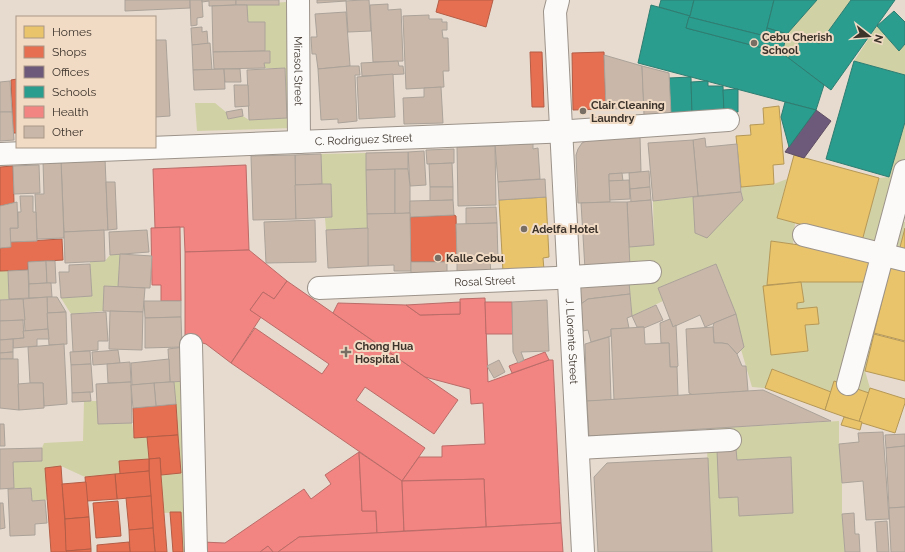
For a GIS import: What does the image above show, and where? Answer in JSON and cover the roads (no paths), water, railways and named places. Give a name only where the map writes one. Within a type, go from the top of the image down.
[{"type":"street","name":"Mirasol Street","points":[[298,0],[299,142]]},
{"type":"street","name":"J. Llorente Street","points":[[558,0],[555,12],[583,552]]},
{"type":"street","name":"C. Rodriguez Street","points":[[156,148],[562,131],[728,120]]},
{"type":"street","name":"C. Rodriguez Street","points":[[0,154],[150,148]]},
{"type":"street","points":[[848,384],[905,171]]},
{"type":"street","points":[[804,235],[905,260]]},
{"type":"street","name":"Rosal Street","points":[[319,288],[650,272]]},
{"type":"street","points":[[191,345],[196,552]]},
{"type":"street","points":[[578,448],[730,440]]},
{"type":"place","name":"Cebu Cherish School","points":[[754,43]]},
{"type":"place","name":"Clair Cleaning Laundry","points":[[583,111]]},
{"type":"place","name":"Adelfa Hotel","points":[[524,229]]},
{"type":"place","name":"Kalle Cebu","points":[[438,258]]},
{"type":"place","name":"Chong Hua Hospital","points":[[346,352]]}]
